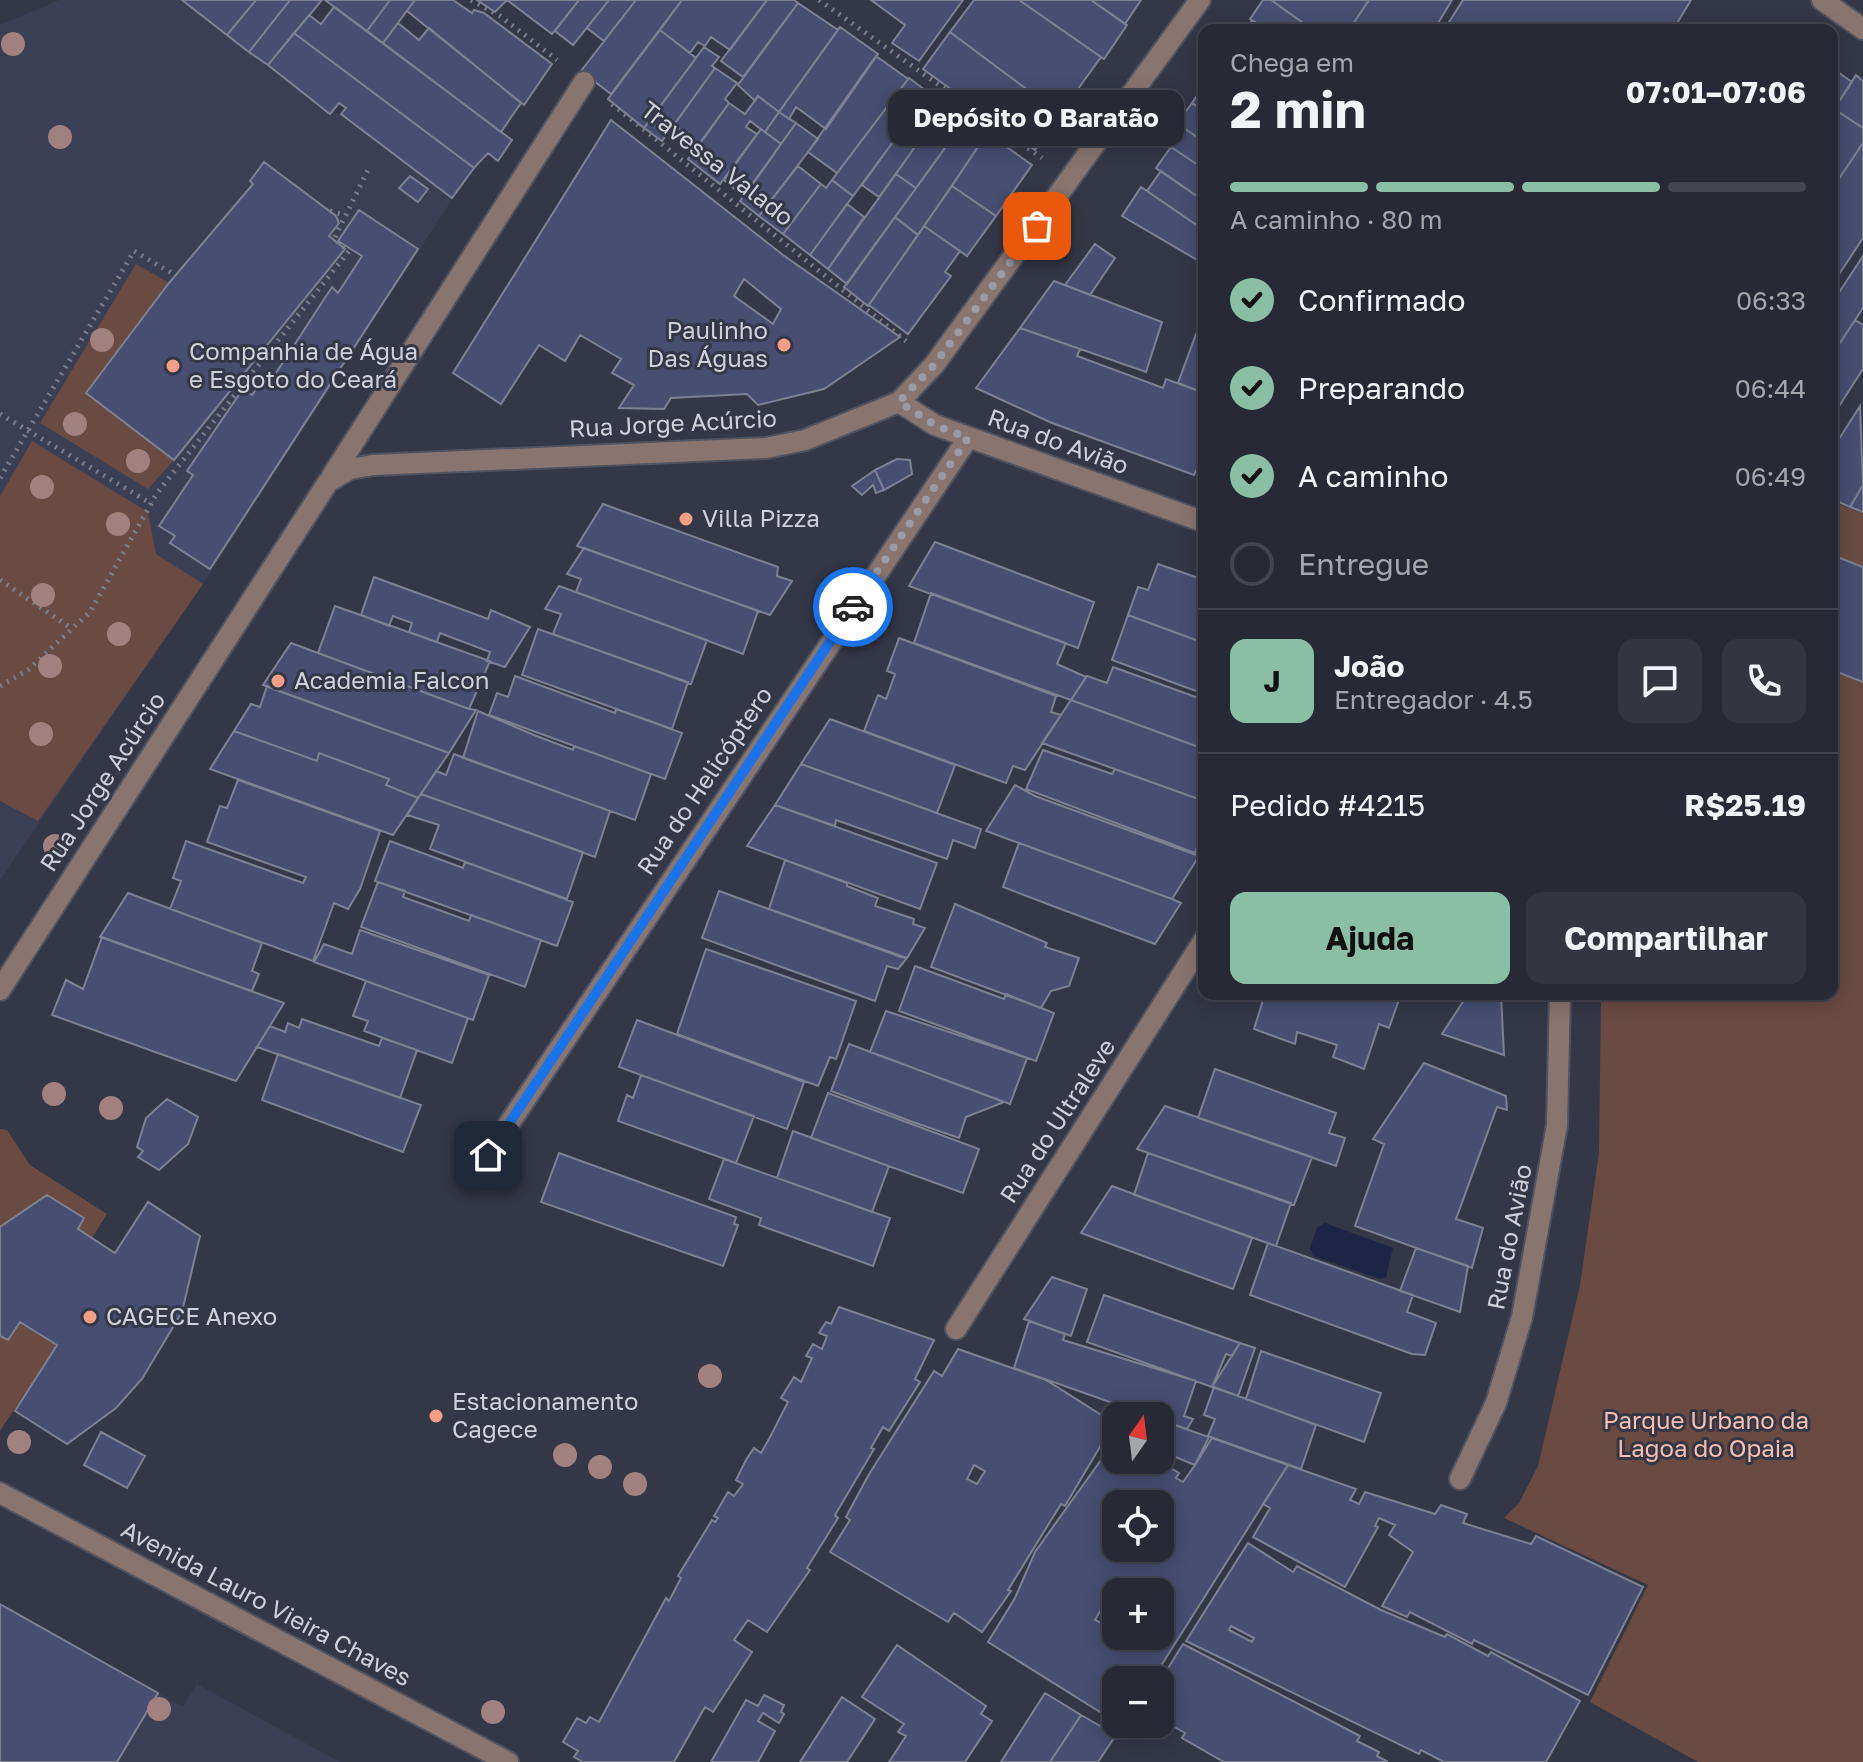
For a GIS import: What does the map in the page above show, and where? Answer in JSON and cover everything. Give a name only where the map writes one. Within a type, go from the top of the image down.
[{"type":"street","name":"Rua Jorge Acúrcio","points":[[328,482],[350,469],[373,465],[766,448],[819,436],[899,402],[934,365],[1200,0]]},
{"type":"street","points":[[1822,0],[1863,29]]},
{"type":"street","name":"Rua Jorge Acúrcio","points":[[0,990],[584,82]]},
{"type":"street","name":"Rua do Avião","points":[[899,402],[935,425],[1198,520]]},
{"type":"street","name":"Rua do Helicóptero","points":[[488,1155],[968,438]]},
{"type":"street","name":"Rua do Ultraleve","points":[[956,1329],[1198,949]]},
{"type":"street","name":"Rua do Avião","points":[[1460,1479],[1496,1403],[1522,1317],[1557,1125],[1560,1000]]},
{"type":"street","name":"Avenida Lauro Vieira Chaves","points":[[0,1493],[508,1762]]},
{"type":"path","name":"Travessa Valado","points":[[471,0],[500,16],[584,82],[934,365]]},
{"type":"path","points":[[819,0],[1072,179]]},
{"type":"path","points":[[0,686],[28,670],[90,612],[166,481],[349,251],[334,239],[368,170]]},
{"type":"path","points":[[330,211],[345,215]]},
{"type":"path","points":[[0,478],[134,251],[175,275]]},
{"type":"path","points":[[0,414],[152,504]]},
{"type":"path","points":[[0,580],[71,628]]},
{"type":"shaded area","name":"Companhia de Água e Esgoto do Ceará","points":[[59,0],[184,0],[453,198],[203,584],[0,880],[0,25]]},
{"type":"shaded area","points":[[1325,1223],[1393,1248],[1386,1277],[1380,1279],[1313,1256],[1310,1248],[1317,1228]]},
{"type":"shaded area","points":[[0,1604],[183,1707],[197,1684],[340,1762],[0,1762]]},
{"type":"green space","points":[[136,264],[169,283],[86,393],[174,460],[148,489],[40,423]]},
{"type":"green space","points":[[32,441],[148,512],[156,554],[203,584],[38,821],[0,801],[0,496]]},
{"type":"green space","name":"Parque Urbano da Lagoa do Opaia","points":[[1838,504],[1863,513],[1863,1762],[1698,1762],[1590,1702],[1648,1585],[1504,1518],[1519,1503],[1538,1466],[1580,1285],[1599,1153],[1601,1000],[1838,1000]]},
{"type":"green space","points":[[0,1129],[7,1130],[30,1165],[107,1214],[92,1238],[78,1229],[84,1218],[47,1196],[0,1227]]},
{"type":"green space","points":[[20,1322],[57,1345],[0,1431],[0,1336],[8,1340]]},
{"type":"building","points":[[182,0],[256,0],[227,35]]},
{"type":"building","points":[[256,0],[290,0],[249,52],[227,35]]},
{"type":"building","points":[[290,0],[322,0],[268,65],[249,52]]},
{"type":"building","points":[[325,0],[390,0],[367,31]]},
{"type":"building","points":[[390,0],[415,0],[383,43],[367,31]]},
{"type":"building","points":[[415,0],[453,0],[472,13],[474,10],[484,13],[552,64],[524,105],[407,11]]},
{"type":"building","points":[[477,0],[507,0],[495,12]]},
{"type":"building","points":[[507,0],[579,0],[552,34]]},
{"type":"building","points":[[579,0],[609,0],[573,45],[555,31]]},
{"type":"building","points":[[609,0],[636,0],[604,41],[587,28]]},
{"type":"building","points":[[636,0],[682,0],[611,94],[581,71]]},
{"type":"building","points":[[682,0],[767,0],[730,50],[711,37],[705,46],[698,42],[690,53],[660,30]]},
{"type":"building","points":[[767,0],[794,0],[798,3],[743,77],[721,61]]},
{"type":"building","points":[[871,0],[963,0],[919,61],[892,43],[905,25]]},
{"type":"building","points":[[974,0],[1019,0],[1101,57],[1060,114],[950,32]]},
{"type":"building","points":[[1019,0],[1091,0],[1127,25],[1104,59]]},
{"type":"building","points":[[1091,0],[1141,0],[1125,24]]},
{"type":"building","points":[[1263,0],[1271,0],[1305,24],[1258,24],[1250,19]]},
{"type":"building","points":[[1271,0],[1369,0],[1353,24],[1305,24]]},
{"type":"building","points":[[1369,0],[1452,0],[1438,24],[1353,24]]},
{"type":"building","points":[[1463,0],[1691,0],[1677,24],[1448,24]]},
{"type":"building","points":[[798,3],[838,30],[779,112],[758,96],[755,101],[738,85]]},
{"type":"building","points":[[334,7],[512,140],[498,161],[488,153],[474,168],[294,33],[309,15],[321,24]]},
{"type":"building","points":[[398,23],[419,40],[429,28],[521,103],[501,132],[383,43]]},
{"type":"building","points":[[840,27],[878,54],[826,129],[796,107],[789,119],[779,112]]},
{"type":"building","points":[[660,30],[696,58],[644,128],[608,99]]},
{"type":"building","points":[[950,32],[1060,114],[1035,150],[923,69]]},
{"type":"building","points":[[294,33],[474,168],[452,198],[341,114],[346,108],[339,103],[330,114],[268,65]]},
{"type":"building","points":[[704,47],[719,57],[712,66],[715,68],[662,141],[644,128]]},
{"type":"building","points":[[876,56],[908,79],[837,173],[808,152]]},
{"type":"building","points":[[715,68],[737,83],[725,99],[729,103],[699,145],[674,125]]},
{"type":"building","points":[[1838,72],[1852,82],[1838,103]]},
{"type":"building","points":[[1856,75],[1863,81],[1863,128],[1838,112],[1838,103]]},
{"type":"building","points":[[909,78],[929,93],[853,196],[832,180]]},
{"type":"building","points":[[758,96],[779,112],[765,132],[750,121],[746,127],[757,134],[720,184],[688,159],[729,103],[745,114]]},
{"type":"building","points":[[923,100],[940,112],[879,197],[862,185]]},
{"type":"building","points":[[946,102],[967,117],[916,188],[896,174]]},
{"type":"building","points":[[1192,103],[1198,107],[1198,138],[1177,123]]},
{"type":"building","points":[[779,112],[796,123],[781,144],[765,132]]},
{"type":"building","points":[[1838,112],[1863,128],[1863,143],[1838,180]]},
{"type":"building","points":[[611,120],[783,255],[900,337],[824,389],[758,405],[747,394],[671,398],[664,409],[619,408],[634,385],[612,373],[621,359],[580,335],[565,361],[539,345],[501,404],[453,373]],"holes":[[[744,279],[781,309],[773,324],[734,296]]]},
{"type":"building","points":[[964,122],[985,137],[918,235],[895,217]]},
{"type":"building","points":[[796,123],[818,139],[759,216],[740,201]]},
{"type":"building","points":[[1184,128],[1198,138],[1198,165],[1171,147]]},
{"type":"building","points":[[761,129],[781,144],[744,197],[724,180]]},
{"type":"building","points":[[987,133],[1032,165],[996,216],[952,186]]},
{"type":"building","points":[[1863,143],[1863,238],[1838,276],[1838,180]]},
{"type":"building","points":[[1171,147],[1198,165],[1198,197],[1156,168]]},
{"type":"building","points":[[264,162],[336,216],[339,223],[329,236],[345,249],[174,460],[86,393],[169,283],[253,184],[250,181]]},
{"type":"building","points":[[798,166],[821,184],[783,234],[759,216]]},
{"type":"building","points":[[1161,171],[1198,197],[1198,226],[1147,191]]},
{"type":"building","points":[[896,174],[916,188],[847,284],[828,269]]},
{"type":"building","points":[[410,176],[428,189],[418,202],[399,188]]},
{"type":"building","points":[[832,180],[853,196],[810,255],[783,234],[821,184],[826,188]]},
{"type":"building","points":[[952,186],[996,216],[967,256],[924,226]]},
{"type":"building","points":[[1141,187],[1198,226],[1198,260],[1122,216]]},
{"type":"building","points":[[847,204],[864,217],[828,269],[810,255]]},
{"type":"building","points":[[359,210],[418,249],[210,569],[170,543],[175,536],[159,526],[193,475],[187,471],[243,389],[252,395],[266,375],[272,379],[332,287],[338,293],[362,256],[338,241]]},
{"type":"building","points":[[895,217],[918,235],[868,306],[844,287]]},
{"type":"building","points":[[924,226],[960,251],[945,272],[951,276],[908,334],[869,305]]},
{"type":"building","points":[[1095,244],[1115,258],[1090,295],[1065,285]]},
{"type":"building","points":[[1863,256],[1863,308],[1838,346],[1838,294]]},
{"type":"building","points":[[1054,281],[1162,322],[1146,372],[1020,328]]},
{"type":"building","points":[[1855,320],[1863,325],[1863,369],[1838,408],[1838,346]]},
{"type":"building","points":[[1020,328],[1080,349],[1077,356],[1163,388],[1166,379],[1198,391],[1198,472],[1194,475],[1052,423],[976,388]]},
{"type":"building","points":[[1196,334],[1198,335],[1198,391],[1178,383]]},
{"type":"building","points":[[1860,406],[1863,485],[1850,507],[1838,502],[1838,441]]},
{"type":"building","points":[[897,459],[910,460],[912,474],[884,490],[875,470]]},
{"type":"building","points":[[875,470],[884,490],[876,493],[873,485],[862,495],[852,486]]},
{"type":"building","points":[[1863,485],[1863,512],[1850,507]]},
{"type":"building","points":[[603,504],[778,567],[777,576],[792,581],[770,615],[577,546]]},
{"type":"building","points":[[935,542],[1094,602],[1078,648],[909,586]]},
{"type":"building","points":[[584,548],[758,611],[743,654],[576,592],[581,579],[567,574]]},
{"type":"building","points":[[1838,557],[1863,567],[1863,682],[1838,672]]},
{"type":"building","points":[[1158,564],[1198,578],[1198,641],[1128,615],[1138,587],[1148,590]]},
{"type":"building","points":[[374,577],[488,619],[491,610],[530,627],[505,667],[487,661],[490,652],[440,633],[437,642],[409,632],[412,623],[393,616],[389,626],[361,615]]},
{"type":"building","points":[[559,586],[707,640],[691,684],[553,634],[561,614],[545,609]]},
{"type":"building","points":[[931,593],[1066,643],[1057,664],[1086,677],[1071,700],[914,643]]},
{"type":"building","points":[[335,606],[490,661],[469,709],[318,653]]},
{"type":"building","points":[[1128,615],[1198,641],[1198,692],[1112,660]]},
{"type":"building","points":[[538,629],[688,682],[672,729],[522,675]]},
{"type":"building","points":[[899,638],[1056,696],[1051,712],[1061,715],[1025,770],[1013,766],[1006,783],[864,731],[878,695],[886,699],[895,674],[887,671]]},
{"type":"building","points":[[291,643],[476,710],[449,753],[263,685]]},
{"type":"building","points":[[1113,667],[1198,698],[1198,747],[1071,700],[1087,676],[1107,683]]},
{"type":"building","points":[[515,676],[615,713],[616,709],[682,733],[665,779],[489,715],[497,693],[508,697]]},
{"type":"building","points":[[267,686],[449,753],[418,798],[386,785],[389,779],[319,753],[317,761],[234,731],[251,704],[260,707]]},
{"type":"building","points":[[1071,700],[1198,747],[1198,799],[1042,743]]},
{"type":"building","points":[[478,711],[573,750],[574,746],[651,774],[635,820],[463,758]]},
{"type":"building","points":[[830,719],[955,765],[937,813],[801,764]]},
{"type":"building","points":[[234,731],[317,761],[319,753],[389,779],[386,785],[418,798],[393,835],[210,769]]},
{"type":"building","points":[[1043,750],[1112,774],[1115,769],[1198,799],[1198,844],[1195,853],[1026,789]]},
{"type":"building","points":[[454,754],[610,811],[595,857],[421,794],[436,771],[446,775]]},
{"type":"building","points":[[801,764],[981,829],[975,848],[953,840],[947,859],[836,820],[835,826],[775,805]]},
{"type":"building","points":[[238,780],[380,831],[360,889],[348,909],[334,903],[313,961],[170,909],[181,881],[173,878],[186,841],[303,883],[306,877],[207,842],[220,806],[227,808]]},
{"type":"building","points":[[1015,785],[1035,796],[1198,858],[1172,899],[986,831]]},
{"type":"building","points":[[421,794],[583,852],[567,899],[430,849],[439,825],[407,815]]},
{"type":"building","points":[[775,805],[937,863],[920,909],[747,846]]},
{"type":"building","points":[[390,841],[463,868],[465,862],[573,902],[557,946],[375,881]]},
{"type":"building","points":[[1019,843],[1181,903],[1155,944],[1003,887]]},
{"type":"building","points":[[785,860],[847,883],[847,886],[878,898],[875,906],[914,919],[913,924],[925,928],[907,958],[769,909]]},
{"type":"building","points":[[378,882],[405,891],[403,897],[469,921],[471,915],[541,940],[525,987],[361,927]]},
{"type":"building","points":[[719,891],[907,958],[898,969],[887,966],[875,1001],[702,938]]},
{"type":"building","points":[[128,893],[262,943],[252,971],[259,974],[252,991],[100,937]]},
{"type":"building","points":[[955,904],[1047,943],[1045,947],[1079,958],[1069,986],[1051,991],[1041,1008],[931,967]]},
{"type":"building","points":[[360,930],[489,975],[473,1020],[314,962],[324,944],[352,954]]},
{"type":"building","points":[[102,937],[284,1003],[236,1081],[52,1015],[66,980],[83,989]]},
{"type":"building","points":[[706,949],[856,1001],[836,1059],[830,1057],[818,1086],[677,1034]]},
{"type":"building","points":[[915,966],[1004,999],[1006,994],[1054,1013],[1036,1061],[899,1011]]},
{"type":"building","points":[[366,981],[468,1018],[452,1063],[364,1031],[368,1021],[353,1016]]},
{"type":"building","points":[[1263,1000],[1399,1000],[1389,1028],[1379,1024],[1364,1069],[1333,1057],[1337,1045],[1297,1032],[1295,1044],[1254,1029]]},
{"type":"building","points":[[1464,1000],[1501,1000],[1504,1055],[1442,1034]]},
{"type":"building","points":[[886,1011],[1027,1058],[1010,1104],[870,1052]]},
{"type":"building","points":[[302,1019],[379,1046],[382,1038],[417,1050],[400,1098],[257,1047],[270,1026],[285,1032],[288,1023],[299,1028]]},
{"type":"building","points":[[637,1020],[804,1082],[787,1129],[619,1067]]},
{"type":"building","points":[[849,1044],[1004,1102],[966,1117],[959,1138],[910,1121],[831,1091]]},
{"type":"building","points":[[278,1054],[421,1105],[403,1152],[262,1100]]},
{"type":"building","points":[[1424,1063],[1506,1096],[1507,1110],[1497,1107],[1456,1219],[1483,1228],[1472,1268],[1355,1226],[1384,1144],[1373,1139]]},
{"type":"building","points":[[1215,1069],[1336,1113],[1329,1133],[1345,1138],[1336,1166],[1198,1118]]},
{"type":"building","points":[[641,1075],[754,1116],[736,1163],[618,1121],[627,1095],[633,1098]]},
{"type":"building","points":[[828,1093],[979,1149],[963,1193],[811,1138]]},
{"type":"building","points":[[167,1099],[198,1117],[188,1144],[159,1170],[138,1157],[143,1151],[137,1147],[146,1118]]},
{"type":"building","points":[[1165,1106],[1312,1157],[1294,1205],[1137,1149]]},
{"type":"building","points":[[793,1131],[889,1166],[872,1212],[777,1178]]},
{"type":"building","points":[[559,1153],[736,1217],[734,1224],[738,1225],[723,1266],[541,1202]]},
{"type":"building","points":[[1148,1153],[1291,1203],[1276,1246],[1134,1195]]},
{"type":"building","points":[[724,1159],[890,1218],[873,1266],[759,1225],[761,1218],[709,1199]]},
{"type":"building","points":[[1112,1186],[1252,1238],[1233,1289],[1081,1233]]},
{"type":"building","name":"CAGECE Anexo","points":[[47,1195],[84,1218],[78,1229],[115,1253],[148,1202],[200,1236],[182,1312],[142,1379],[116,1408],[67,1444],[15,1411],[57,1345],[20,1322],[8,1340],[0,1336],[0,1227]]},
{"type":"building","points":[[1268,1243],[1413,1295],[1407,1312],[1436,1323],[1425,1355],[1412,1354],[1250,1295]]},
{"type":"building","points":[[1416,1248],[1468,1266],[1460,1312],[1400,1291]]},
{"type":"building","points":[[1052,1277],[1087,1289],[1071,1336],[1024,1319]]},
{"type":"building","points":[[1104,1295],[1240,1343],[1232,1356],[1226,1354],[1212,1387],[1087,1342]]},
{"type":"building","points":[[839,1307],[934,1340],[915,1379],[920,1382],[889,1431],[883,1427],[871,1448],[874,1449],[835,1515],[838,1518],[807,1568],[810,1570],[767,1632],[748,1620],[734,1640],[752,1652],[713,1712],[705,1707],[674,1762],[583,1762],[574,1757],[578,1751],[563,1742],[577,1718],[586,1723],[590,1717],[599,1722],[666,1598],[669,1601],[681,1578],[678,1576],[712,1520],[715,1522],[718,1518],[714,1516],[728,1492],[734,1496],[743,1484],[736,1480],[746,1460],[754,1448],[761,1453],[769,1439],[788,1402],[781,1398],[794,1377],[801,1382],[812,1358],[806,1356],[813,1344],[822,1349],[827,1336],[819,1333],[826,1322],[831,1324]]},
{"type":"building","points":[[1029,1321],[1065,1334],[1063,1340],[1196,1381],[1184,1416],[1193,1419],[1187,1429],[1174,1425],[1174,1402],[1110,1402],[1014,1368]]},
{"type":"building","points":[[1240,1343],[1255,1348],[1238,1396],[1212,1387]]},
{"type":"building","points":[[958,1349],[1046,1380],[1102,1415],[1102,1443],[1065,1506],[1061,1504],[1008,1590],[1011,1591],[982,1632],[954,1613],[948,1622],[830,1552],[850,1520],[846,1517],[868,1476],[934,1371],[942,1376]],"holes":[[[974,1465],[985,1471],[977,1484],[967,1479]]]},
{"type":"building","points":[[1261,1351],[1381,1393],[1364,1442],[1246,1399]]},
{"type":"building","points":[[1214,1387],[1316,1425],[1301,1469],[1208,1436],[1215,1419],[1204,1415]]},
{"type":"building","points":[[1174,1425],[1209,1437],[1195,1465],[1174,1456]]},
{"type":"building","points":[[101,1432],[145,1456],[127,1488],[84,1465]]},
{"type":"building","points":[[1212,1438],[1288,1465],[1174,1645],[1174,1578],[1102,1578],[1102,1608],[1095,1620],[1102,1623],[1102,1650],[1171,1650],[1161,1666],[1102,1666],[1102,1713],[988,1642],[1015,1598],[1035,1552],[1102,1459],[1102,1474],[1174,1474],[1174,1470],[1179,1473],[1176,1478],[1183,1482]]},
{"type":"building","points":[[1288,1465],[1356,1489],[1350,1500],[1359,1504],[1365,1492],[1435,1514],[1441,1505],[1467,1514],[1463,1523],[1531,1544],[1536,1536],[1643,1587],[1588,1695],[1474,1640],[1472,1644],[1410,1612],[1407,1617],[1382,1606],[1413,1552],[1389,1535],[1395,1525],[1379,1518],[1375,1526],[1378,1527],[1345,1587],[1253,1537],[1270,1508],[1263,1504]]},
{"type":"building","points":[[1248,1543],[1293,1572],[1297,1566],[1381,1610],[1445,1637],[1447,1634],[1488,1656],[1491,1652],[1580,1701],[1546,1762],[1444,1762],[1421,1750],[1419,1754],[1186,1641]],"holes":[[[1231,1626],[1254,1638],[1252,1642],[1229,1630]]]},
{"type":"building","points":[[0,1604],[158,1693],[117,1762],[0,1762]]},
{"type":"building","points":[[1183,1644],[1360,1736],[1357,1741],[1379,1752],[1377,1756],[1388,1762],[1224,1762],[1182,1738],[1185,1733],[1174,1727],[1174,1666],[1169,1666]]},
{"type":"building","points":[[897,1645],[986,1706],[981,1714],[992,1721],[965,1762],[889,1762],[906,1736],[898,1732],[904,1724],[862,1697]]},
{"type":"building","points":[[1045,1693],[1081,1715],[1050,1762],[1001,1762]]},
{"type":"building","points":[[764,1695],[784,1705],[781,1712],[784,1714],[779,1723],[763,1713],[758,1721],[775,1731],[758,1762],[711,1762],[746,1700],[758,1706]]},
{"type":"building","points":[[842,1697],[875,1719],[847,1762],[800,1762]]},
{"type":"building","points":[[1081,1715],[1102,1727],[1102,1738],[1114,1738],[1098,1762],[1050,1762]]},
{"type":"way so far","points":[[853,607],[968,438],[935,425],[899,402],[934,365],[1037,226]]},
{"type":"place","name":"Depósito O Baratão","points":[[1037,226]]},
{"type":"place","name":"Paulinho Das Águas","points":[[784,345]]},
{"type":"place","name":"Companhia de Água e Esgoto do Ceará","points":[[173,366]]},
{"type":"place","name":"Villa Pizza","points":[[686,519]]},
{"type":"place","name":"Academia Falcon","points":[[278,681]]},
{"type":"place","name":"CAGECE Anexo","points":[[90,1317]]},
{"type":"place","name":"Estacionamento Cagece","points":[[436,1416]]},
{"type":"route","points":[[488,1155],[853,607]]}]
